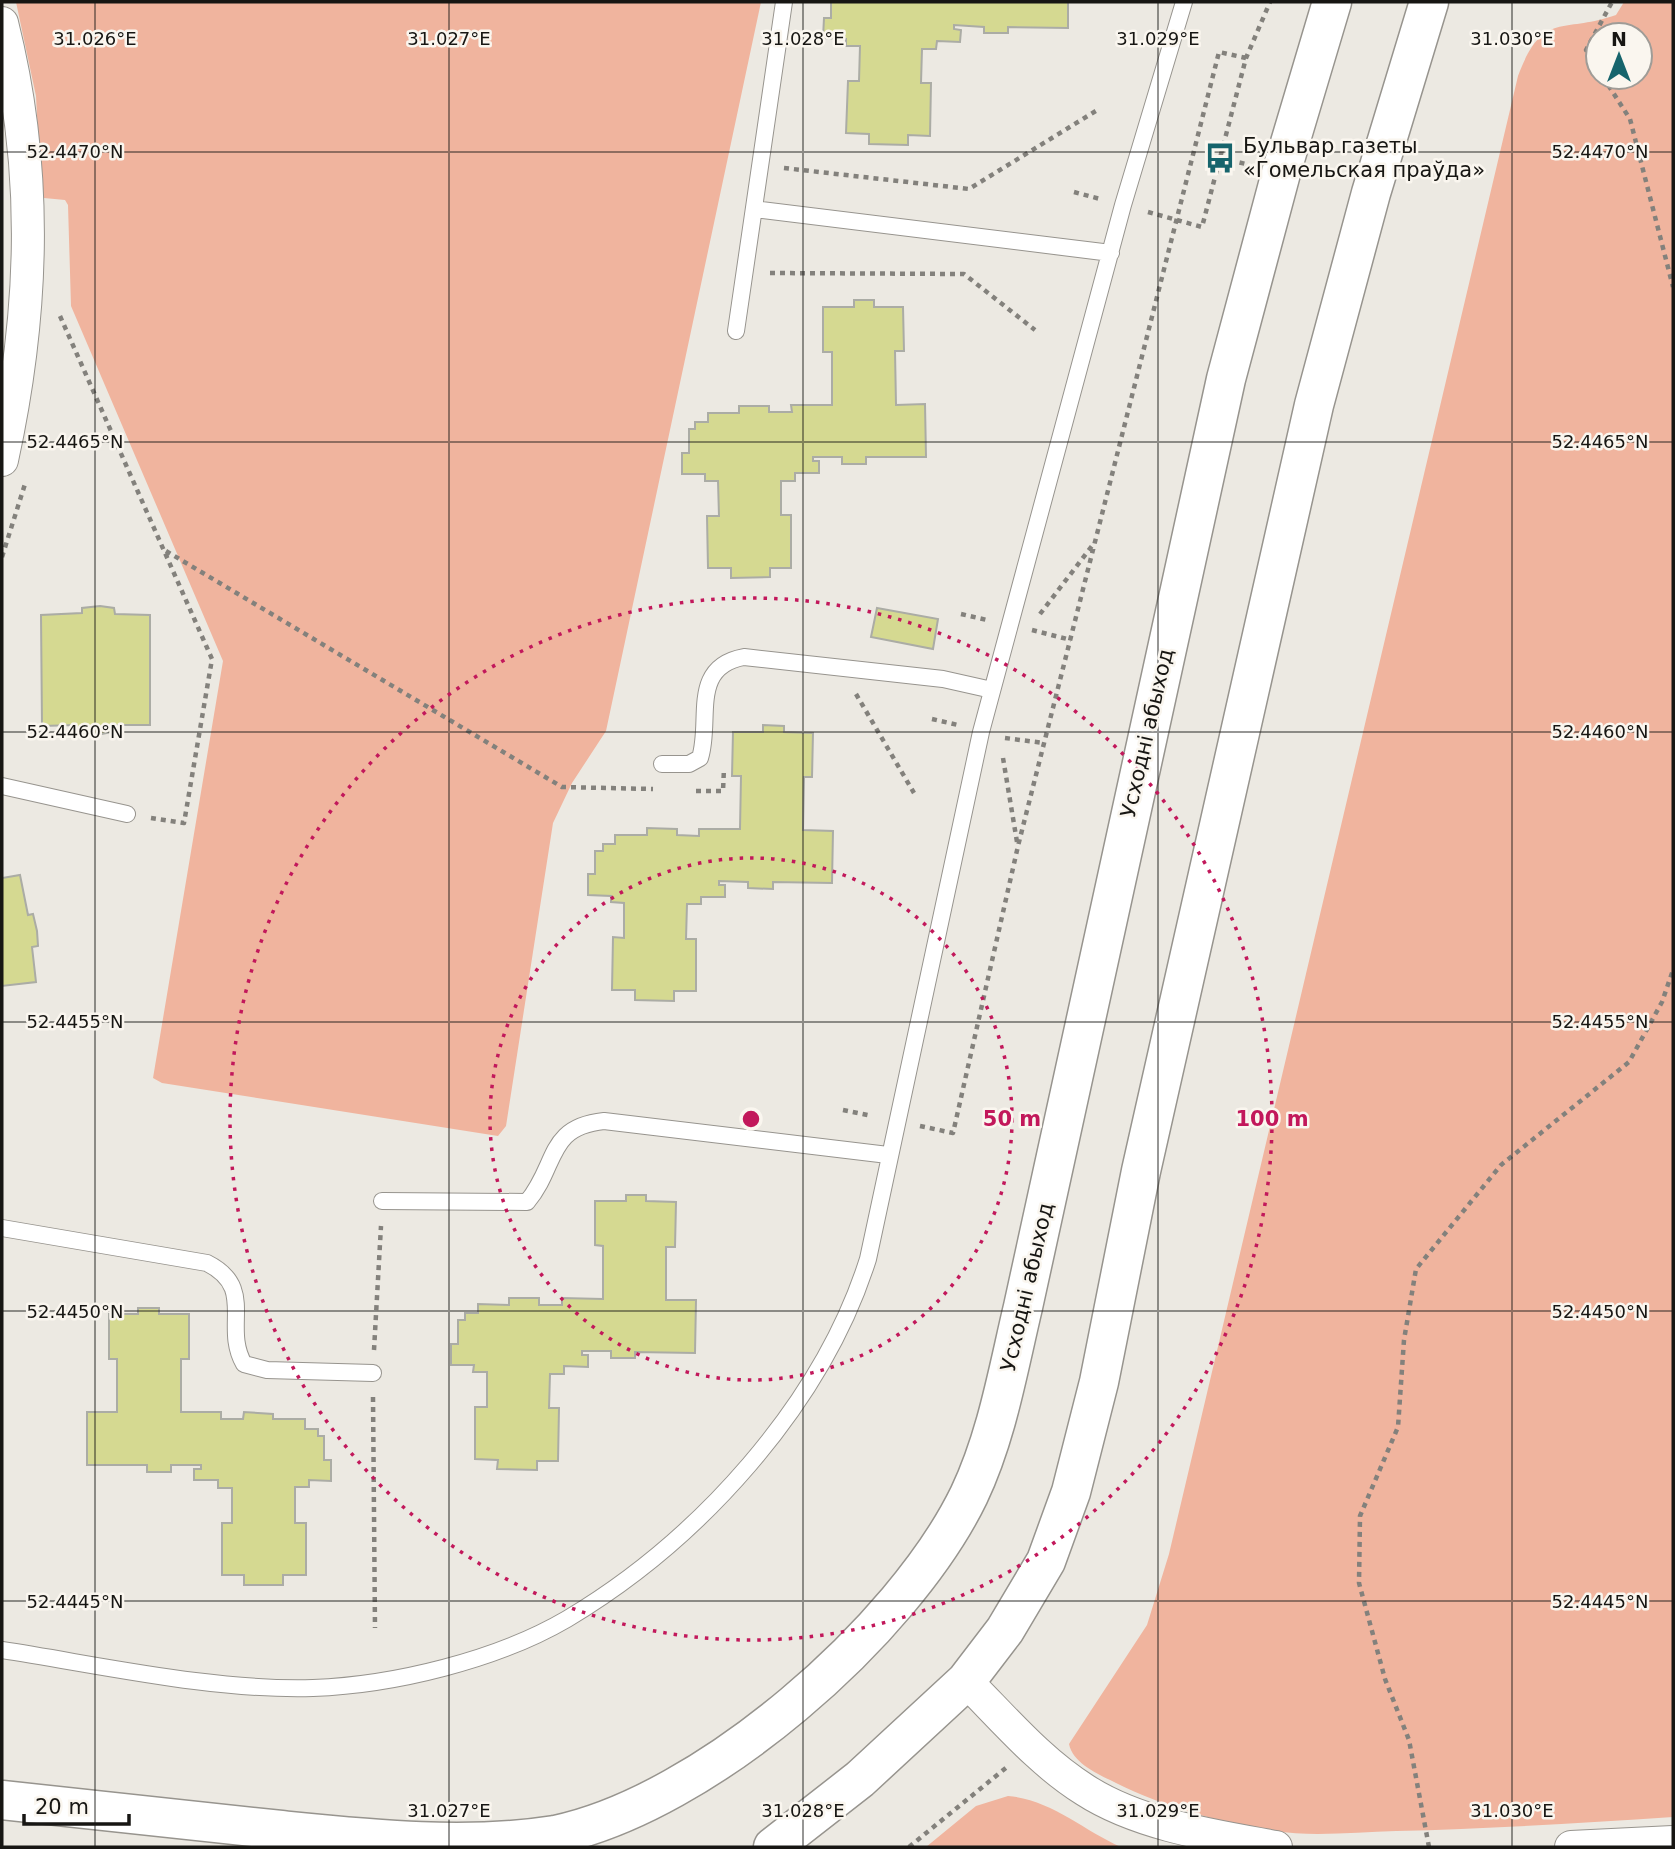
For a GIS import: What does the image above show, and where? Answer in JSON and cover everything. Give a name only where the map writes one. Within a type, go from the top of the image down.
[{"type":"main road","name":"Усходні абыход","points":[[2,1800],[386,1841],[481,1843],[556,1835],[635,1808],[708,1767],[778,1716],[842,1663],[897,1606],[921,1574],[969,1495],[992,1436],[1023,1307],[1226,379],[1281,173],[1332,2]]},
{"type":"main road","points":[[773,1847],[860,1779],[966,1681],[1005,1630],[1046,1561],[1071,1492],[1098,1382],[1141,1171],[1314,405],[1371,193],[1429,2]]},
{"type":"street","points":[[2,23],[20,106],[27,160],[29,207],[28,265],[22,334],[2,460]]},
{"type":"street","points":[[966,1681],[1033,1749],[1086,1791],[1152,1820],[1276,1847]]},
{"type":"street","points":[[1571,1847],[1673,1842]]},
{"type":"lane","points":[[736,331],[784,2]]},
{"type":"lane","points":[[2,1650],[211,1681],[311,1688],[358,1684],[419,1672],[522,1641],[566,1619],[623,1582],[678,1536],[739,1475],[809,1386],[859,1288],[992,691],[1111,253],[1184,2]]},
{"type":"lane","points":[[754,209],[1111,253]]},
{"type":"lane","points":[[662,764],[689,764],[700,758],[708,686],[716,673],[732,659],[744,657],[943,680],[992,691]]},
{"type":"lane","points":[[2,786],[127,814]]},
{"type":"lane","points":[[382,1201],[527,1202],[537,1191],[562,1138],[579,1124],[604,1121],[888,1155]]},
{"type":"lane","points":[[2,1228],[207,1263],[229,1277],[234,1286],[236,1344],[244,1364],[267,1370],[373,1373]]},
{"type":"path","points":[[1148,212],[1202,227],[1246,58],[1270,2]]},
{"type":"path","points":[[1602,21],[1612,2]]},
{"type":"path","points":[[918,1126],[953,1133],[1018,846],[1219,52],[1246,58]]},
{"type":"path","points":[[1612,91],[1630,119],[1673,287]]},
{"type":"path","points":[[760,165],[968,189],[1099,109]]},
{"type":"path","points":[[1074,192],[1101,199]]},
{"type":"path","points":[[745,272],[964,274],[1035,330]]},
{"type":"path","points":[[60,307],[60,321],[166,551],[212,659],[184,823],[127,814]]},
{"type":"path","points":[[1072,640],[1029,630],[1095,543]]},
{"type":"path","points":[[166,551],[562,787],[662,790]]},
{"type":"path","points":[[961,614],[988,620]]},
{"type":"path","points":[[851,685],[914,793]]},
{"type":"path","points":[[932,719],[959,725]]},
{"type":"path","points":[[1018,846],[1000,737],[1044,743]]},
{"type":"path","points":[[687,790],[723,791],[724,764]]},
{"type":"path","points":[[1429,1847],[1409,1740],[1385,1679],[1359,1583],[1360,1516],[1398,1427],[1404,1340],[1416,1269],[1501,1165],[1629,1062],[1662,1002],[1673,970]]},
{"type":"path","points":[[843,1110],[873,1117]]},
{"type":"path","points":[[375,1628],[373,1373],[382,1201]]},
{"type":"path","points":[[909,1847],[1033,1749]]},
{"type":"shaded area","points":[[16,2],[761,2],[606,731],[572,783],[553,823],[506,1126],[498,1136],[162,1083],[153,1078],[223,661],[71,306],[68,205],[65,200],[44,198],[41,194],[36,96]]},
{"type":"shaded area","points":[[1624,2],[1673,2],[1673,1817],[1335,1834],[1289,1833],[1254,1827],[1194,1813],[1135,1792],[1081,1763],[1069,1744],[1147,1625],[1169,1554],[1518,76],[1536,41],[1556,28],[1584,23],[1584,91],[1654,91],[1654,21],[1592,21],[1616,15]]},
{"type":"shaded area","points":[[1008,1796],[1023,1798],[1052,1809],[1121,1847],[926,1847],[976,1806]]},
{"type":"building","points":[[831,2],[1068,2],[1068,28],[1008,27],[1008,33],[984,33],[984,27],[954,25],[954,29],[961,30],[960,42],[937,41],[936,49],[922,49],[921,83],[931,83],[930,136],[908,135],[908,145],[869,144],[869,134],[846,133],[848,81],[859,81],[860,46],[846,46],[846,39],[823,38],[824,18],[831,18]]},
{"type":"building","points":[[854,300],[874,300],[874,307],[903,307],[904,351],[895,351],[896,405],[925,404],[926,457],[866,457],[866,464],[842,464],[842,457],[813,457],[813,461],[819,461],[819,473],[795,473],[795,481],[781,481],[781,515],[791,515],[791,568],[770,568],[770,577],[731,578],[731,568],[708,568],[707,516],[719,516],[718,481],[705,481],[705,474],[682,474],[682,453],[689,453],[689,429],[695,429],[695,422],[708,422],[708,413],[739,413],[739,406],[769,406],[769,412],[792,412],[791,405],[832,405],[832,352],[823,352],[823,307],[854,307]]},
{"type":"building","points":[[82,608],[114,608],[115,614],[150,615],[150,725],[112,725],[112,732],[92,736],[76,732],[76,725],[42,726],[41,615],[82,613]]},
{"type":"building","points":[[877,608],[938,619],[933,649],[871,637]]},
{"type":"building","points":[[763,725],[784,726],[784,732],[813,733],[812,777],[804,777],[803,830],[833,831],[832,883],[773,882],[773,889],[748,888],[748,882],[719,881],[719,885],[725,885],[725,897],[701,897],[701,904],[687,904],[686,939],[696,939],[696,991],[674,991],[674,1001],[635,1000],[635,990],[612,990],[613,937],[624,938],[624,903],[611,902],[611,896],[588,895],[588,874],[595,874],[595,851],[603,851],[603,844],[615,844],[615,835],[647,835],[647,828],[677,829],[677,835],[699,836],[699,829],[740,829],[741,776],[732,776],[733,732],[763,732]]},
{"type":"building","points":[[20,875],[28,915],[33,914],[37,931],[38,946],[32,947],[36,982],[2,986],[2,878]]},
{"type":"building","points":[[626,1195],[646,1195],[646,1201],[676,1202],[675,1247],[666,1247],[666,1300],[696,1300],[695,1353],[635,1352],[635,1358],[611,1358],[611,1351],[582,1351],[582,1355],[588,1355],[588,1367],[564,1366],[564,1374],[550,1374],[549,1408],[559,1408],[558,1461],[537,1461],[537,1470],[497,1469],[498,1460],[475,1459],[475,1407],[487,1407],[487,1372],[473,1372],[474,1365],[451,1365],[451,1344],[458,1344],[458,1320],[465,1320],[465,1313],[478,1313],[478,1304],[509,1305],[509,1298],[539,1298],[539,1305],[562,1305],[562,1298],[603,1299],[603,1246],[595,1245],[595,1201],[626,1201]]},
{"type":"building","points":[[138,1308],[159,1308],[159,1314],[189,1314],[189,1359],[181,1359],[181,1412],[221,1412],[221,1419],[243,1419],[244,1412],[273,1414],[273,1419],[305,1419],[305,1429],[318,1429],[318,1436],[324,1436],[324,1460],[331,1460],[331,1481],[309,1480],[309,1487],[295,1487],[295,1523],[306,1523],[306,1575],[283,1575],[283,1585],[244,1585],[244,1575],[222,1575],[222,1523],[232,1523],[232,1488],[218,1488],[218,1480],[194,1480],[194,1469],[201,1469],[201,1465],[171,1465],[171,1472],[147,1472],[147,1465],[87,1465],[87,1412],[117,1412],[117,1359],[109,1359],[109,1314],[138,1314]]},
{"type":"place","name":"Бульвар газеты «Гомельская праўда»","points":[[1220,158]]}]
